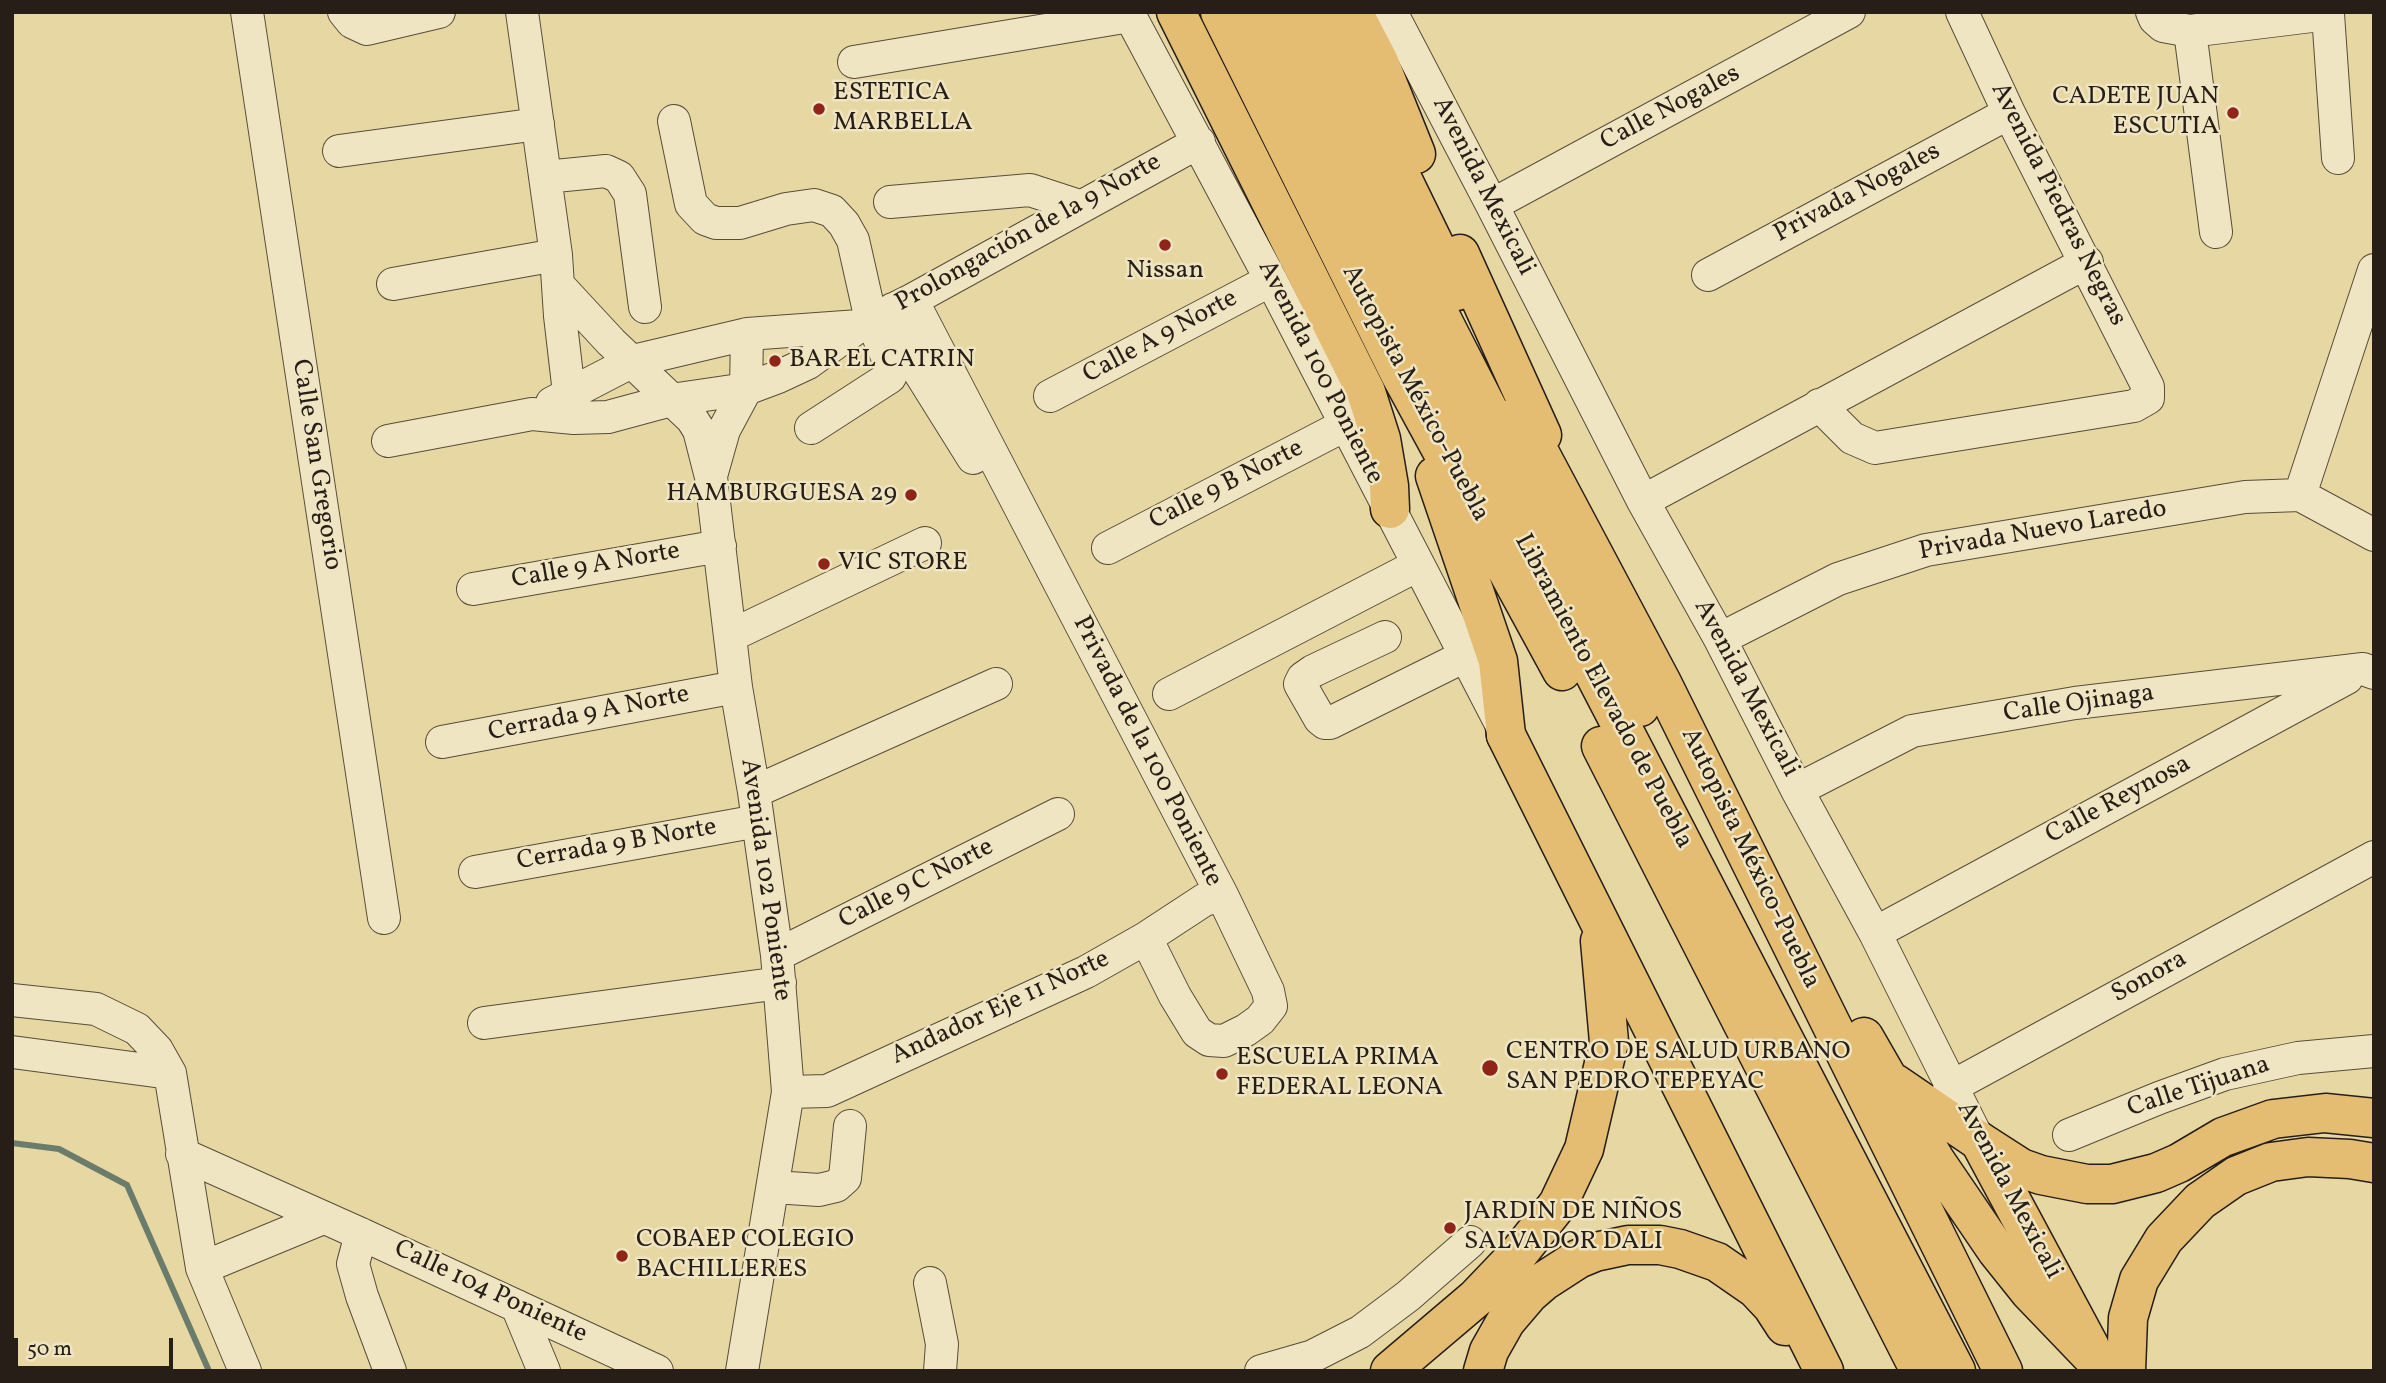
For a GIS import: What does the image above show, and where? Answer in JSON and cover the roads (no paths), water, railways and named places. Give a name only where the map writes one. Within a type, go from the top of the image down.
[{"type":"main road","points":[[1176,12],[1366,392],[1381,439],[1390,509]]},
{"type":"main road","name":"Autopista México-Puebla","points":[[1220,12],[1400,374],[1571,687],[1920,1371]]},
{"type":"main road","name":"Libramiento Elevado de Puebla","points":[[1251,12],[1956,1371]]},
{"type":"main road","name":"Libramiento Elevado de Puebla","points":[[1285,12],[1727,877],[1984,1371]]},
{"type":"main road","name":"Autopista México-Puebla","points":[[1321,12],[1526,428],[1662,683],[2003,1371]]},
{"type":"main road","points":[[1353,12],[1379,62],[1411,144],[1522,393],[1571,493],[1601,565]]},
{"type":"main road","points":[[1400,374],[1498,661],[1506,735],[1824,1371]]},
{"type":"main road","points":[[1662,683],[1688,714],[1935,1160],[1997,1251],[2029,1291],[2110,1369],[2139,1280],[2164,1239],[2200,1201],[2236,1176],[2271,1162],[2290,1158],[2327,1157],[2374,1163]]},
{"type":"main road","points":[[1390,1371],[1476,1298],[1519,1253],[1558,1204],[1584,1149],[1609,1042],[1599,922]]},
{"type":"main road","points":[[1888,1079],[1944,1098],[1979,1141],[2021,1168],[2087,1184],[2112,1184],[2156,1173],[2223,1137],[2273,1119],[2325,1113],[2374,1118]]},
{"type":"main road","name":"Avenida Mexicali","points":[[1979,1141],[2110,1369]]},
{"type":"main road","points":[[1483,1371],[1489,1351],[1506,1321],[1544,1281],[1569,1264],[1595,1252],[1644,1244],[1699,1254],[1737,1274],[1772,1306],[1813,1371]]},
{"type":"street","name":"Calle San Gregorio","points":[[247,12],[384,918]]},
{"type":"street","points":[[344,12],[352,22],[367,29],[439,12]]},
{"type":"street","points":[[522,12],[560,287],[560,316],[571,406]]},
{"type":"street","name":"Avenida Mexicali","points":[[1391,12],[1643,501],[1720,639],[1797,790],[1875,933],[1944,1098]]},
{"type":"street","name":"Calle Nogales","points":[[1492,205],[1849,12]]},
{"type":"street","name":"Avenida Piedras Negras","points":[[1819,405],[1853,438],[1875,448],[2134,406],[2148,398],[2148,387],[2087,262],[2009,113],[1962,12]]},
{"type":"street","points":[[2153,16],[2163,26],[2190,31],[2329,13],[2338,158]]},
{"type":"street","points":[[854,62],[1129,14]]},
{"type":"street","name":"Avenida 100 Poniente","points":[[1129,14],[1347,424],[1506,735]]},
{"type":"street","points":[[2190,31],[2216,232]]},
{"type":"street","name":"Privada Nogales","points":[[1708,275],[2009,113]]},
{"type":"street","points":[[674,121],[691,204],[705,219],[716,223],[740,223],[786,209],[814,205],[832,211],[853,240],[884,314],[893,370],[890,377],[811,428]]},
{"type":"street","points":[[339,151],[538,124]]},
{"type":"street","name":"Prolongación de la 9 Norte","points":[[671,400],[746,389],[808,363],[884,314],[1199,142]]},
{"type":"street","points":[[545,177],[606,171],[620,177],[630,194],[645,307]]},
{"type":"street","points":[[890,202],[1030,190],[1079,206]]},
{"type":"street","points":[[393,284],[556,255]]},
{"type":"street","points":[[1643,501],[2087,262]]},
{"type":"street","points":[[2374,270],[2300,495],[2374,535]]},
{"type":"street","name":"Calle A 9 Norte","points":[[1050,396],[1271,280]]},
{"type":"street","name":"Avenida 102 Poniente","points":[[560,287],[611,342],[692,419],[699,430],[710,477],[736,687],[779,969],[788,1092],[744,1370]]},
{"type":"street","name":"Prolongación de la 9 Norte","points":[[633,361],[747,334],[884,314]]},
{"type":"street","name":"Privada de la 100 Poniente","points":[[884,314],[1268,991],[1271,1006],[1261,1020],[1246,1030],[1224,1041],[1209,1040],[1197,1032],[1175,996],[1146,937]]},
{"type":"street","points":[[710,477],[724,430],[746,389],[747,334]]},
{"type":"street","points":[[388,441],[571,406],[633,361]]},
{"type":"street","points":[[571,406],[608,417],[671,400]]},
{"type":"street","name":"Calle 9 B Norte","points":[[1108,548],[1347,424]]},
{"type":"street","name":"Privada Nuevo Laredo","points":[[1720,639],[1838,579],[1926,550],[2245,497],[2300,495]]},
{"type":"street","points":[[730,636],[925,543]]},
{"type":"street","name":"Calle 9 A Norte","points":[[473,589],[720,545]]},
{"type":"street","points":[[1169,694],[1418,565]]},
{"type":"street","points":[[1385,637],[1312,671],[1303,678],[1300,684],[1325,723],[1330,723],[1465,656]]},
{"type":"street","name":"Calle Ojinaga","points":[[1797,790],[1912,731],[2075,703],[2369,671]]},
{"type":"street","name":"Calle Reynosa","points":[[1875,933],[2369,671]]},
{"type":"street","name":"Cerrada 9 B Norte","points":[[475,872],[756,807],[996,684]]},
{"type":"street","name":"Cerrada 9 A Norte","points":[[442,742],[736,687]]},
{"type":"street","name":"Calle 9 C Norte","points":[[484,1023],[779,969],[1058,814]]},
{"type":"street","name":"Sonora","points":[[1944,1098],[2374,857]]},
{"type":"street","name":"Andador Eje 11 Norte","points":[[788,1092],[827,1091],[1086,972],[1213,897]]},
{"type":"street","points":[[12,1000],[96,1009],[137,1029],[157,1050],[170,1073],[202,1268],[244,1371]]},
{"type":"street","name":"Calle Tijuana","points":[[2069,1135],[2225,1074],[2298,1058],[2374,1051]]},
{"type":"street","points":[[12,1052],[170,1073]]},
{"type":"street","points":[[774,1187],[819,1190],[836,1186],[845,1178],[850,1126]]},
{"type":"street","name":"Calle 104 Poniente","points":[[182,1154],[657,1371]]},
{"type":"street","points":[[202,1268],[323,1218]]},
{"type":"street","name":"Calle 104 Poniente","points":[[361,1234],[353,1264],[390,1371]]},
{"type":"street","points":[[1261,1371],[1313,1356],[1360,1332],[1408,1297],[1470,1242]]},
{"type":"street","points":[[930,1283],[942,1344],[940,1371]]},
{"type":"street","points":[[517,1306],[544,1371]]},
{"type":"waterway","points":[[12,1143],[59,1149],[127,1185],[209,1371]]},
{"type":"place","name":"ESTETICA MARBELLA","points":[[819,109]]},
{"type":"place","name":"CADETE JUAN ESCUTIA","points":[[2233,113]]},
{"type":"place","name":"Nissan","points":[[1165,245]]},
{"type":"place","name":"BAR EL CATRIN","points":[[775,361]]},
{"type":"place","name":"HAMBURGUESA 29","points":[[911,495]]},
{"type":"place","name":"VIC STORE","points":[[824,564]]},
{"type":"place","name":"CENTRO DE SALUD URBANO SAN PEDRO TEPEYAC","points":[[1490,1068]]},
{"type":"place","name":"ESCUELA PRIMA FEDERAL LEONA","points":[[1222,1074]]},
{"type":"place","name":"JARDIN DE NIÑOS SALVADOR DALI","points":[[1450,1228]]},
{"type":"place","name":"COBAEP COLEGIO BACHILLERES","points":[[622,1256]]}]
